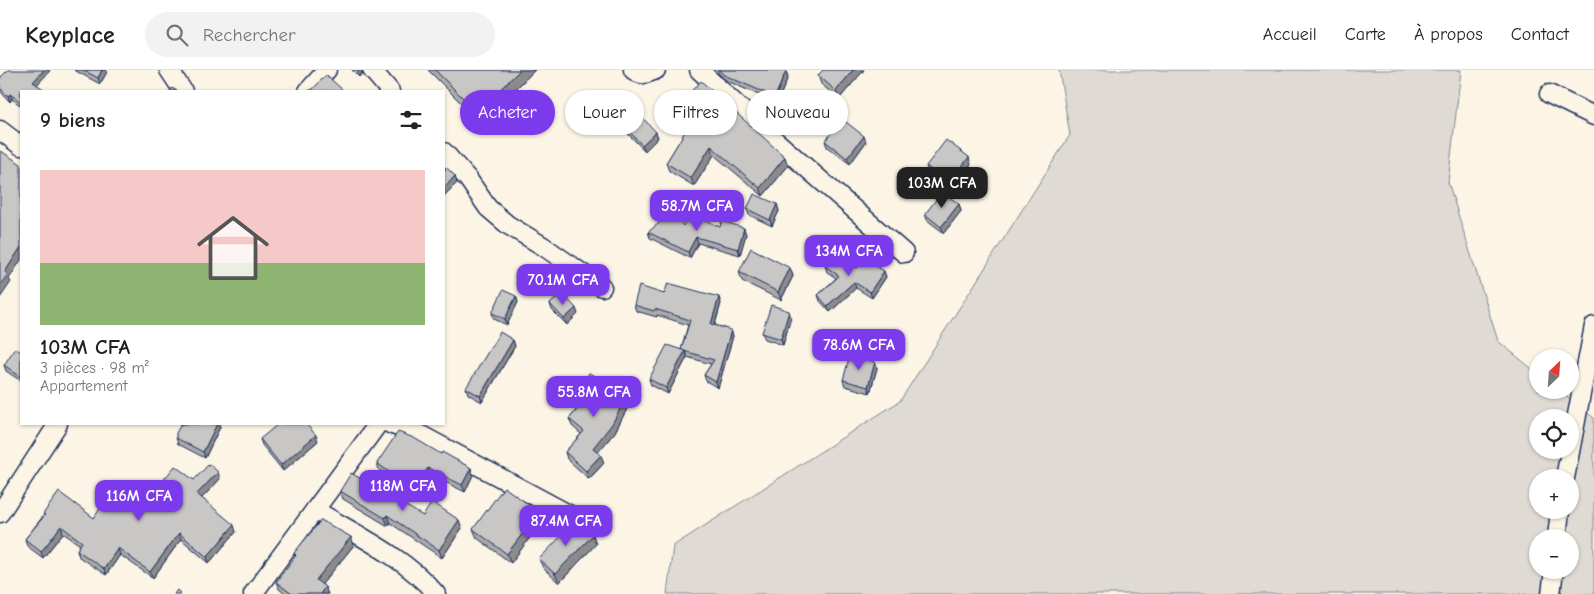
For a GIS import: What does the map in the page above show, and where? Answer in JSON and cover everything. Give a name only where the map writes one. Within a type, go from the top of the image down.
[{"type":"street","points":[[169,70],[182,90]]},
{"type":"street","points":[[309,90],[327,70]]},
{"type":"street","points":[[372,70],[389,90]]},
{"type":"street","points":[[633,70],[644,75],[656,70]]},
{"type":"street","points":[[699,70],[777,142],[904,253]]},
{"type":"street","points":[[1549,94],[1594,116]]},
{"type":"street","points":[[2,136],[20,145]]},
{"type":"street","points":[[445,153],[468,178],[488,208],[508,225],[543,246],[602,287]]},
{"type":"street","points":[[1567,469],[1594,326]]},
{"type":"street","points":[[0,513],[57,425]]},
{"type":"street","points":[[253,594],[377,425]]},
{"type":"street","points":[[393,425],[421,435],[585,523]]},
{"type":"street","points":[[315,510],[402,563],[425,581],[436,594]]},
{"type":"street","points":[[1551,594],[1553,579]]},
{"type":"shaded area","points":[[1059,70],[1461,70],[1448,182],[1498,341],[1529,366],[1529,399],[1570,399],[1594,418],[1594,594],[667,594],[673,546],[900,401],[1070,135]]},
{"type":"building","points":[[8,70],[44,70],[33,82],[45,90],[20,90],[20,101],[10,94],[8,96],[0,88],[0,78]]},
{"type":"building","points":[[83,70],[102,70],[98,78]]},
{"type":"building","points":[[435,70],[520,70],[500,90],[460,90],[460,95]]},
{"type":"building","points":[[719,70],[786,71],[778,90],[759,90],[724,75]]},
{"type":"building","points":[[823,70],[853,70],[837,90],[818,75]]},
{"type":"building","points":[[326,75],[343,90],[310,90]]},
{"type":"building","points":[[701,81],[711,90],[692,90]]},
{"type":"building","points":[[737,114],[747,123],[747,135],[761,135],[785,157],[760,188],[711,146],[691,178],[666,163],[683,135],[737,135]]},
{"type":"building","points":[[644,119],[654,130],[654,134],[642,145],[632,135],[644,135]]},
{"type":"building","points":[[848,124],[864,136],[847,158],[825,141],[830,135],[848,135]]},
{"type":"building","points":[[946,140],[969,157],[949,184],[926,166]]},
{"type":"building","points":[[0,152],[20,163],[20,249],[5,272],[8,274],[0,285]]},
{"type":"building","points":[[447,168],[455,176],[445,187],[445,170]]},
{"type":"building","points":[[942,192],[959,204],[941,227],[925,214]]},
{"type":"building","points":[[754,194],[777,204],[770,220],[747,209]]},
{"type":"building","points":[[673,212],[683,226],[690,212],[720,227],[722,221],[744,228],[738,249],[696,237],[688,252],[648,232]]},
{"type":"building","points":[[751,248],[790,268],[778,292],[739,272]]},
{"type":"building","points":[[835,252],[857,268],[864,258],[884,271],[870,292],[854,282],[827,306],[818,295],[839,276],[825,266]]},
{"type":"building","points":[[668,283],[719,297],[711,324],[731,330],[716,382],[704,375],[714,360],[681,350],[690,320],[655,309],[654,311],[634,305],[639,286],[664,294]]},
{"type":"building","points":[[503,290],[516,296],[505,319],[492,313]]},
{"type":"building","points":[[562,293],[576,308],[564,319],[550,304]]},
{"type":"building","points":[[771,305],[789,311],[781,339],[762,333]]},
{"type":"building","points":[[500,332],[513,340],[480,396],[466,388]]},
{"type":"building","points":[[667,345],[685,351],[666,388],[649,379]]},
{"type":"building","points":[[15,348],[20,351],[20,376],[4,365]]},
{"type":"building","points":[[850,355],[875,362],[868,387],[843,380]]},
{"type":"building","points":[[589,373],[628,394],[612,424],[593,448],[601,455],[586,471],[565,452],[584,431],[569,419],[585,400],[576,396]]},
{"type":"building","points":[[180,425],[216,425],[203,452],[176,438],[176,433]]},
{"type":"building","points":[[277,425],[307,425],[316,435],[281,465],[260,439]]},
{"type":"building","points":[[398,432],[414,438],[441,454],[442,452],[471,468],[462,485],[428,468],[413,490],[377,463]]},
{"type":"building","points":[[209,464],[218,472],[197,494],[234,525],[207,557],[179,533],[150,572],[118,548],[104,569],[77,550],[82,542],[61,526],[41,552],[25,539],[45,515],[43,514],[59,492],[94,518],[113,488],[143,508],[175,466],[194,480]]},
{"type":"building","points":[[351,473],[423,516],[432,502],[459,520],[439,550],[387,515],[385,518],[340,491]]},
{"type":"building","points":[[504,487],[539,512],[507,554],[473,529]]},
{"type":"building","points":[[321,520],[351,537],[316,580],[325,587],[320,594],[292,594],[276,582],[296,555],[294,553]]},
{"type":"building","points":[[575,522],[582,525],[593,535],[555,574],[539,559]]}]
